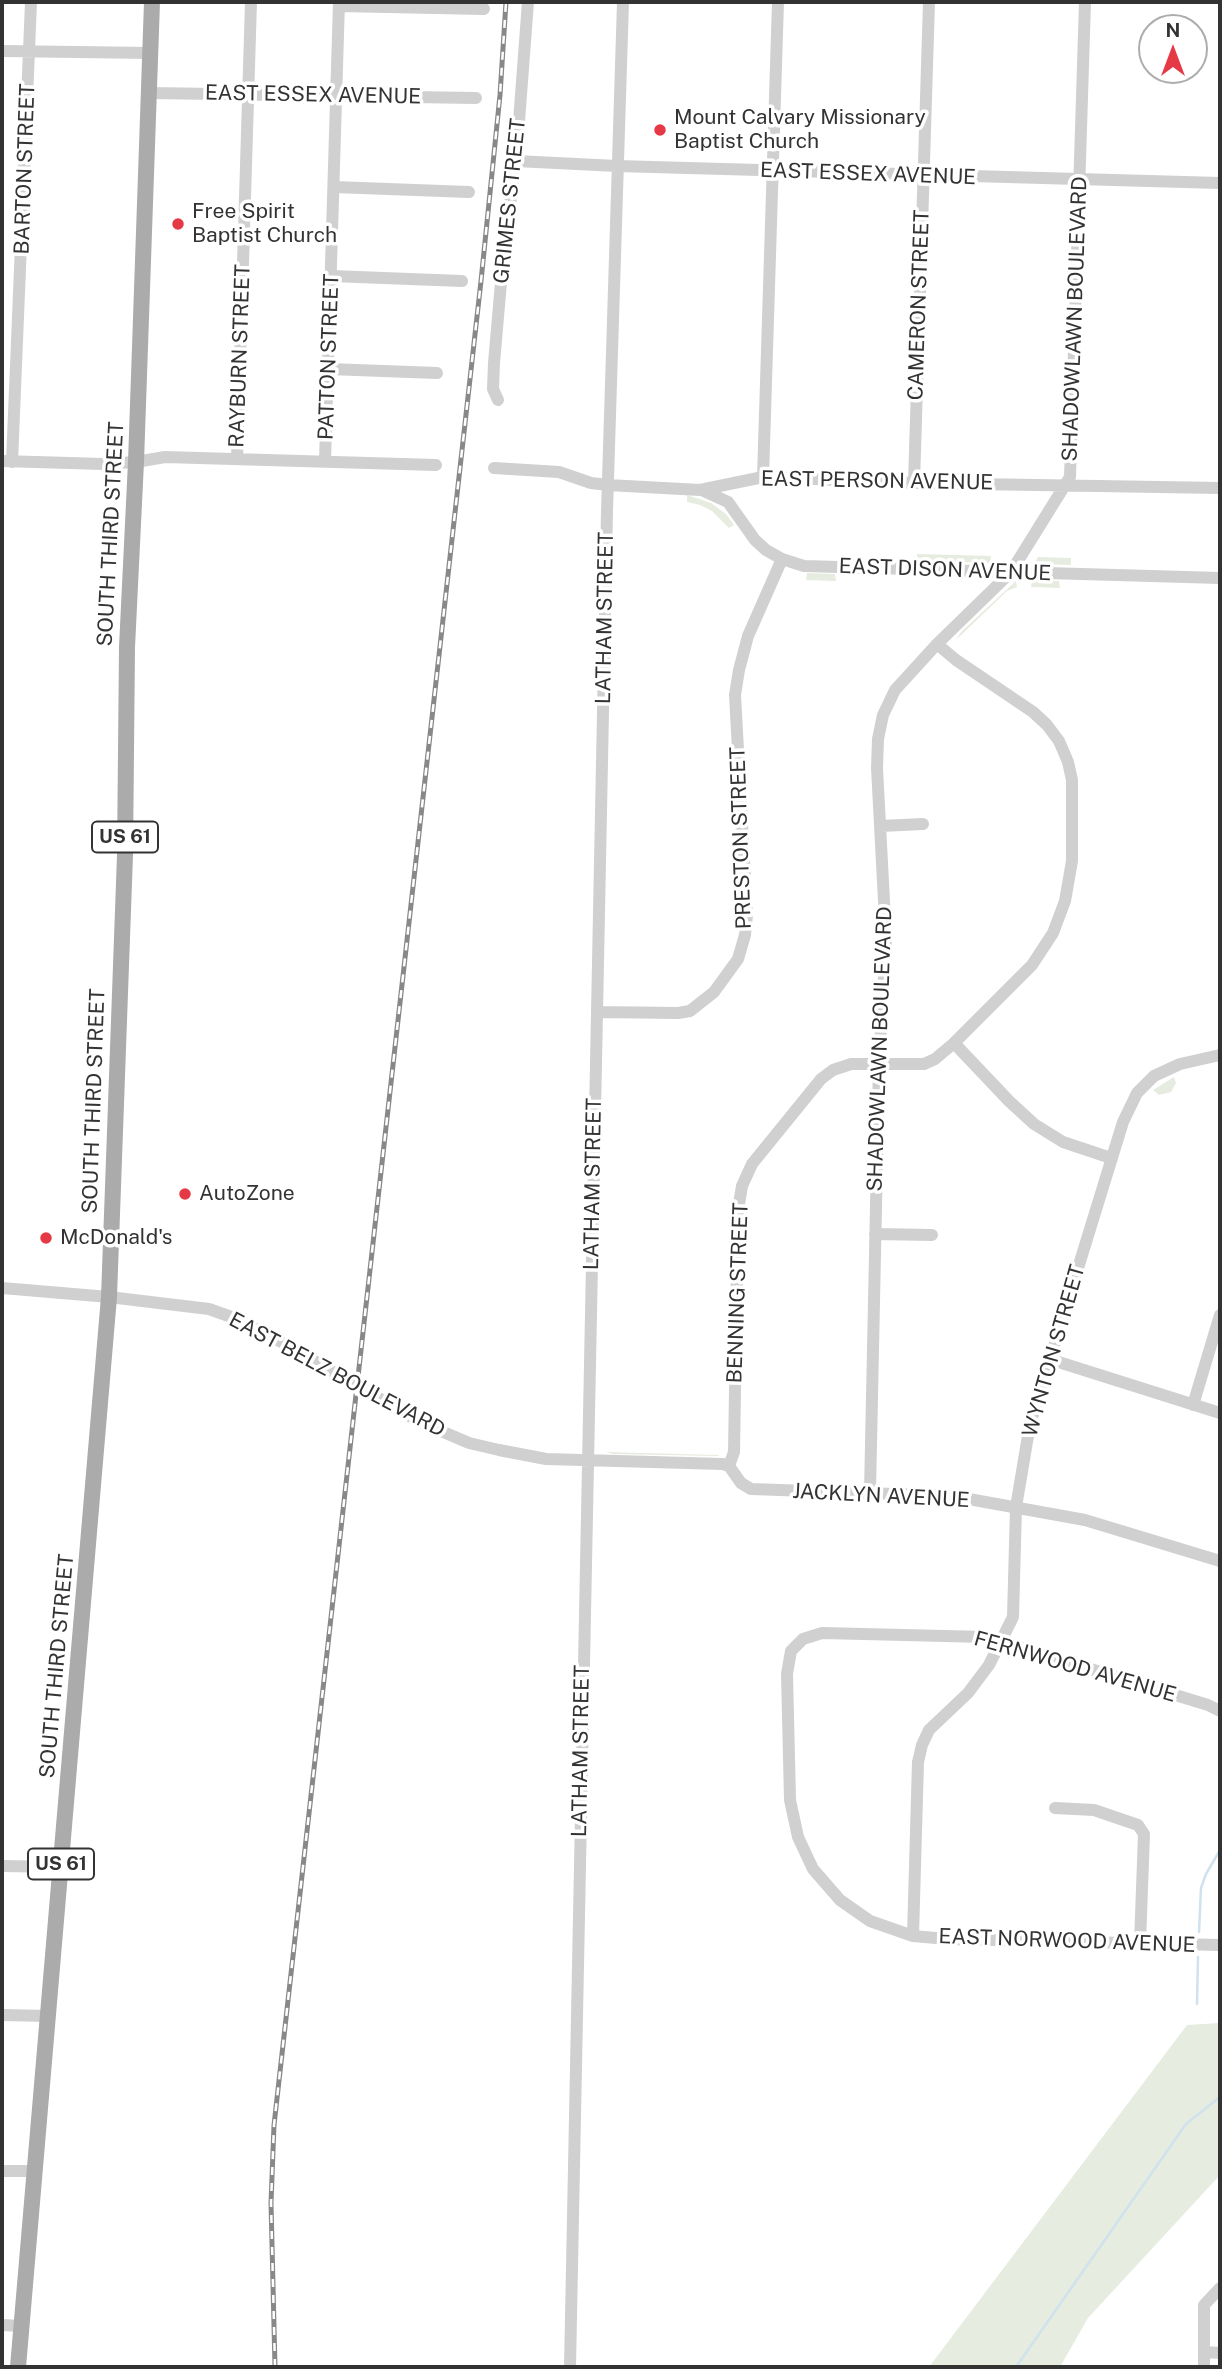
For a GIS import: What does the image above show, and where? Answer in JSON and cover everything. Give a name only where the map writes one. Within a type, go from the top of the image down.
[{"type":"main road","name":"SOUTH THIRD STREET","points":[[18,2367],[108,1297],[125,855],[127,647],[152,2]]},
{"type":"street","name":"BARTON STREET","points":[[7,461],[31,2]]},
{"type":"street","name":"RAYBURN STREET","points":[[237,458],[251,2]]},
{"type":"street","name":"GRIMES STREET","points":[[498,400],[493,389],[494,363],[504,248],[516,161],[528,2]]},
{"type":"street","name":"LATHAM STREET","points":[[570,2367],[608,485],[623,2]]},
{"type":"street","points":[[763,477],[778,2]]},
{"type":"street","name":"CAMERON STREET","points":[[914,483],[929,2]]},
{"type":"street","name":"SHADOWLAWN BOULEVARD","points":[[870,1492],[879,1064],[886,939],[877,753],[883,715],[901,683],[1010,572],[1070,477],[1085,2]]},
{"type":"street","points":[[339,4],[484,9]]},
{"type":"street","name":"PATTON STREET","points":[[325,461],[339,4]]},
{"type":"street","points":[[2,51],[151,53]]},
{"type":"street","name":"EAST ESSEX AVENUE","points":[[150,93],[476,98]]},
{"type":"street","name":"EAST ESSEX AVENUE","points":[[516,161],[1220,183]]},
{"type":"street","points":[[334,187],[470,192]]},
{"type":"street","points":[[331,276],[462,281]]},
{"type":"street","points":[[329,369],[438,373]]},
{"type":"street","points":[[7,461],[103,464],[165,457],[436,465]]},
{"type":"street","name":"EAST PERSON AVENUE","points":[[494,468],[559,472],[591,483],[608,485],[700,490],[763,477],[914,483],[1220,488]]},
{"type":"street","name":"EAST DISON AVENUE","points":[[700,490],[728,502],[755,540],[782,559],[804,566],[1220,578]]},
{"type":"street","name":"PRESTON STREET","points":[[597,1012],[690,1011],[714,992],[738,959],[747,915],[735,695],[748,636],[782,559]]},
{"type":"street","name":"BENNING STREET","points":[[729,1466],[734,1452],[740,1192],[757,1157],[825,1075],[838,1067],[851,1064],[924,1064],[935,1059],[1032,965],[1053,933],[1065,901],[1070,878],[1072,780],[1059,741],[1041,718],[937,645]]},
{"type":"street","points":[[881,826],[922,824]]},
{"type":"street","points":[[954,1043],[1034,1124],[1063,1142],[1111,1158]]},
{"type":"street","name":"WYNTON STREET","points":[[914,1936],[918,1762],[922,1745],[938,1719],[968,1693],[989,1665],[1013,1617],[1016,1507],[1030,1424],[1126,1113],[1143,1085],[1167,1069],[1220,1055]]},
{"type":"street","points":[[875,1234],[932,1235]]},
{"type":"street","name":"EAST BELZ BOULEVARD","points":[[2,1288],[184,1304],[209,1309],[237,1319],[420,1422],[469,1443],[545,1459],[588,1460]]},
{"type":"street","points":[[1193,1405],[1220,1315]]},
{"type":"street","points":[[1049,1359],[1220,1413]]},
{"type":"street","points":[[588,1460],[729,1466]]},
{"type":"street","name":"JACKLYN AVENUE","points":[[729,1466],[741,1483],[751,1489],[942,1494],[1085,1520],[1220,1561]]},
{"type":"street","name":"FERNWOOD AVENUE","points":[[803,1639],[822,1633],[986,1637],[1208,1705],[1220,1711]]},
{"type":"street","name":"EAST NORWOOD AVENUE","points":[[803,1639],[791,1650],[788,1674],[790,1800],[797,1837],[813,1868],[840,1900],[870,1921],[914,1936],[1220,1945]]},
{"type":"street","points":[[1055,1808],[1094,1810],[1138,1825],[1144,1834],[1140,1942]]},
{"type":"street","points":[[2,1866],[61,1867]]},
{"type":"street","points":[[2,2015],[48,2016]]},
{"type":"street","points":[[2,2171],[33,2171]]},
{"type":"street","points":[[1204,2367],[1204,2305],[1220,2288]]},
{"type":"street","points":[[2,2325],[21,2326]]},
{"type":"street","points":[[1204,2352],[1220,2353]]},
{"type":"shaded area","points":[[687,495],[711,503],[726,514],[734,525],[729,528],[712,511],[687,502]]},
{"type":"shaded area","points":[[917,554],[991,556],[990,563],[917,561]]},
{"type":"shaded area","points":[[1038,557],[1071,558],[1071,565],[1039,564],[1035,562]]},
{"type":"shaded area","points":[[807,573],[835,574],[836,581],[806,580]]},
{"type":"shaded area","points":[[1032,580],[1059,581],[1060,588],[1031,587]]},
{"type":"shaded area","points":[[1016,581],[1017,587],[1007,591],[956,640],[961,632]]},
{"type":"shaded area","points":[[1174,1077],[1176,1083],[1171,1092],[1159,1095],[1153,1090]]},
{"type":"shaded area","points":[[606,1452],[718,1455],[719,1456],[613,1454]]},
{"type":"shaded area","points":[[1220,2023],[1220,2175],[1088,2318],[1060,2367],[929,2367],[1187,2025]]},
{"type":"waterway","points":[[1199,1932],[1201,1888],[1220,1850]]},
{"type":"waterway","points":[[1197,2004],[1198,1957]]},
{"type":"waterway","points":[[1016,2367],[1186,2124],[1220,2097]]},
{"type":"railway","points":[[275,2367],[271,2203],[274,2125],[481,281],[500,95],[506,2]]},
{"type":"place","name":"Mount Calvary Missionary Baptist Church","points":[[660,130]]},
{"type":"place","name":"Free Spirit Baptist Church","points":[[178,224]]},
{"type":"place","name":"AutoZone","points":[[185,1194]]},
{"type":"place","name":"McDonald's","points":[[46,1238]]}]
